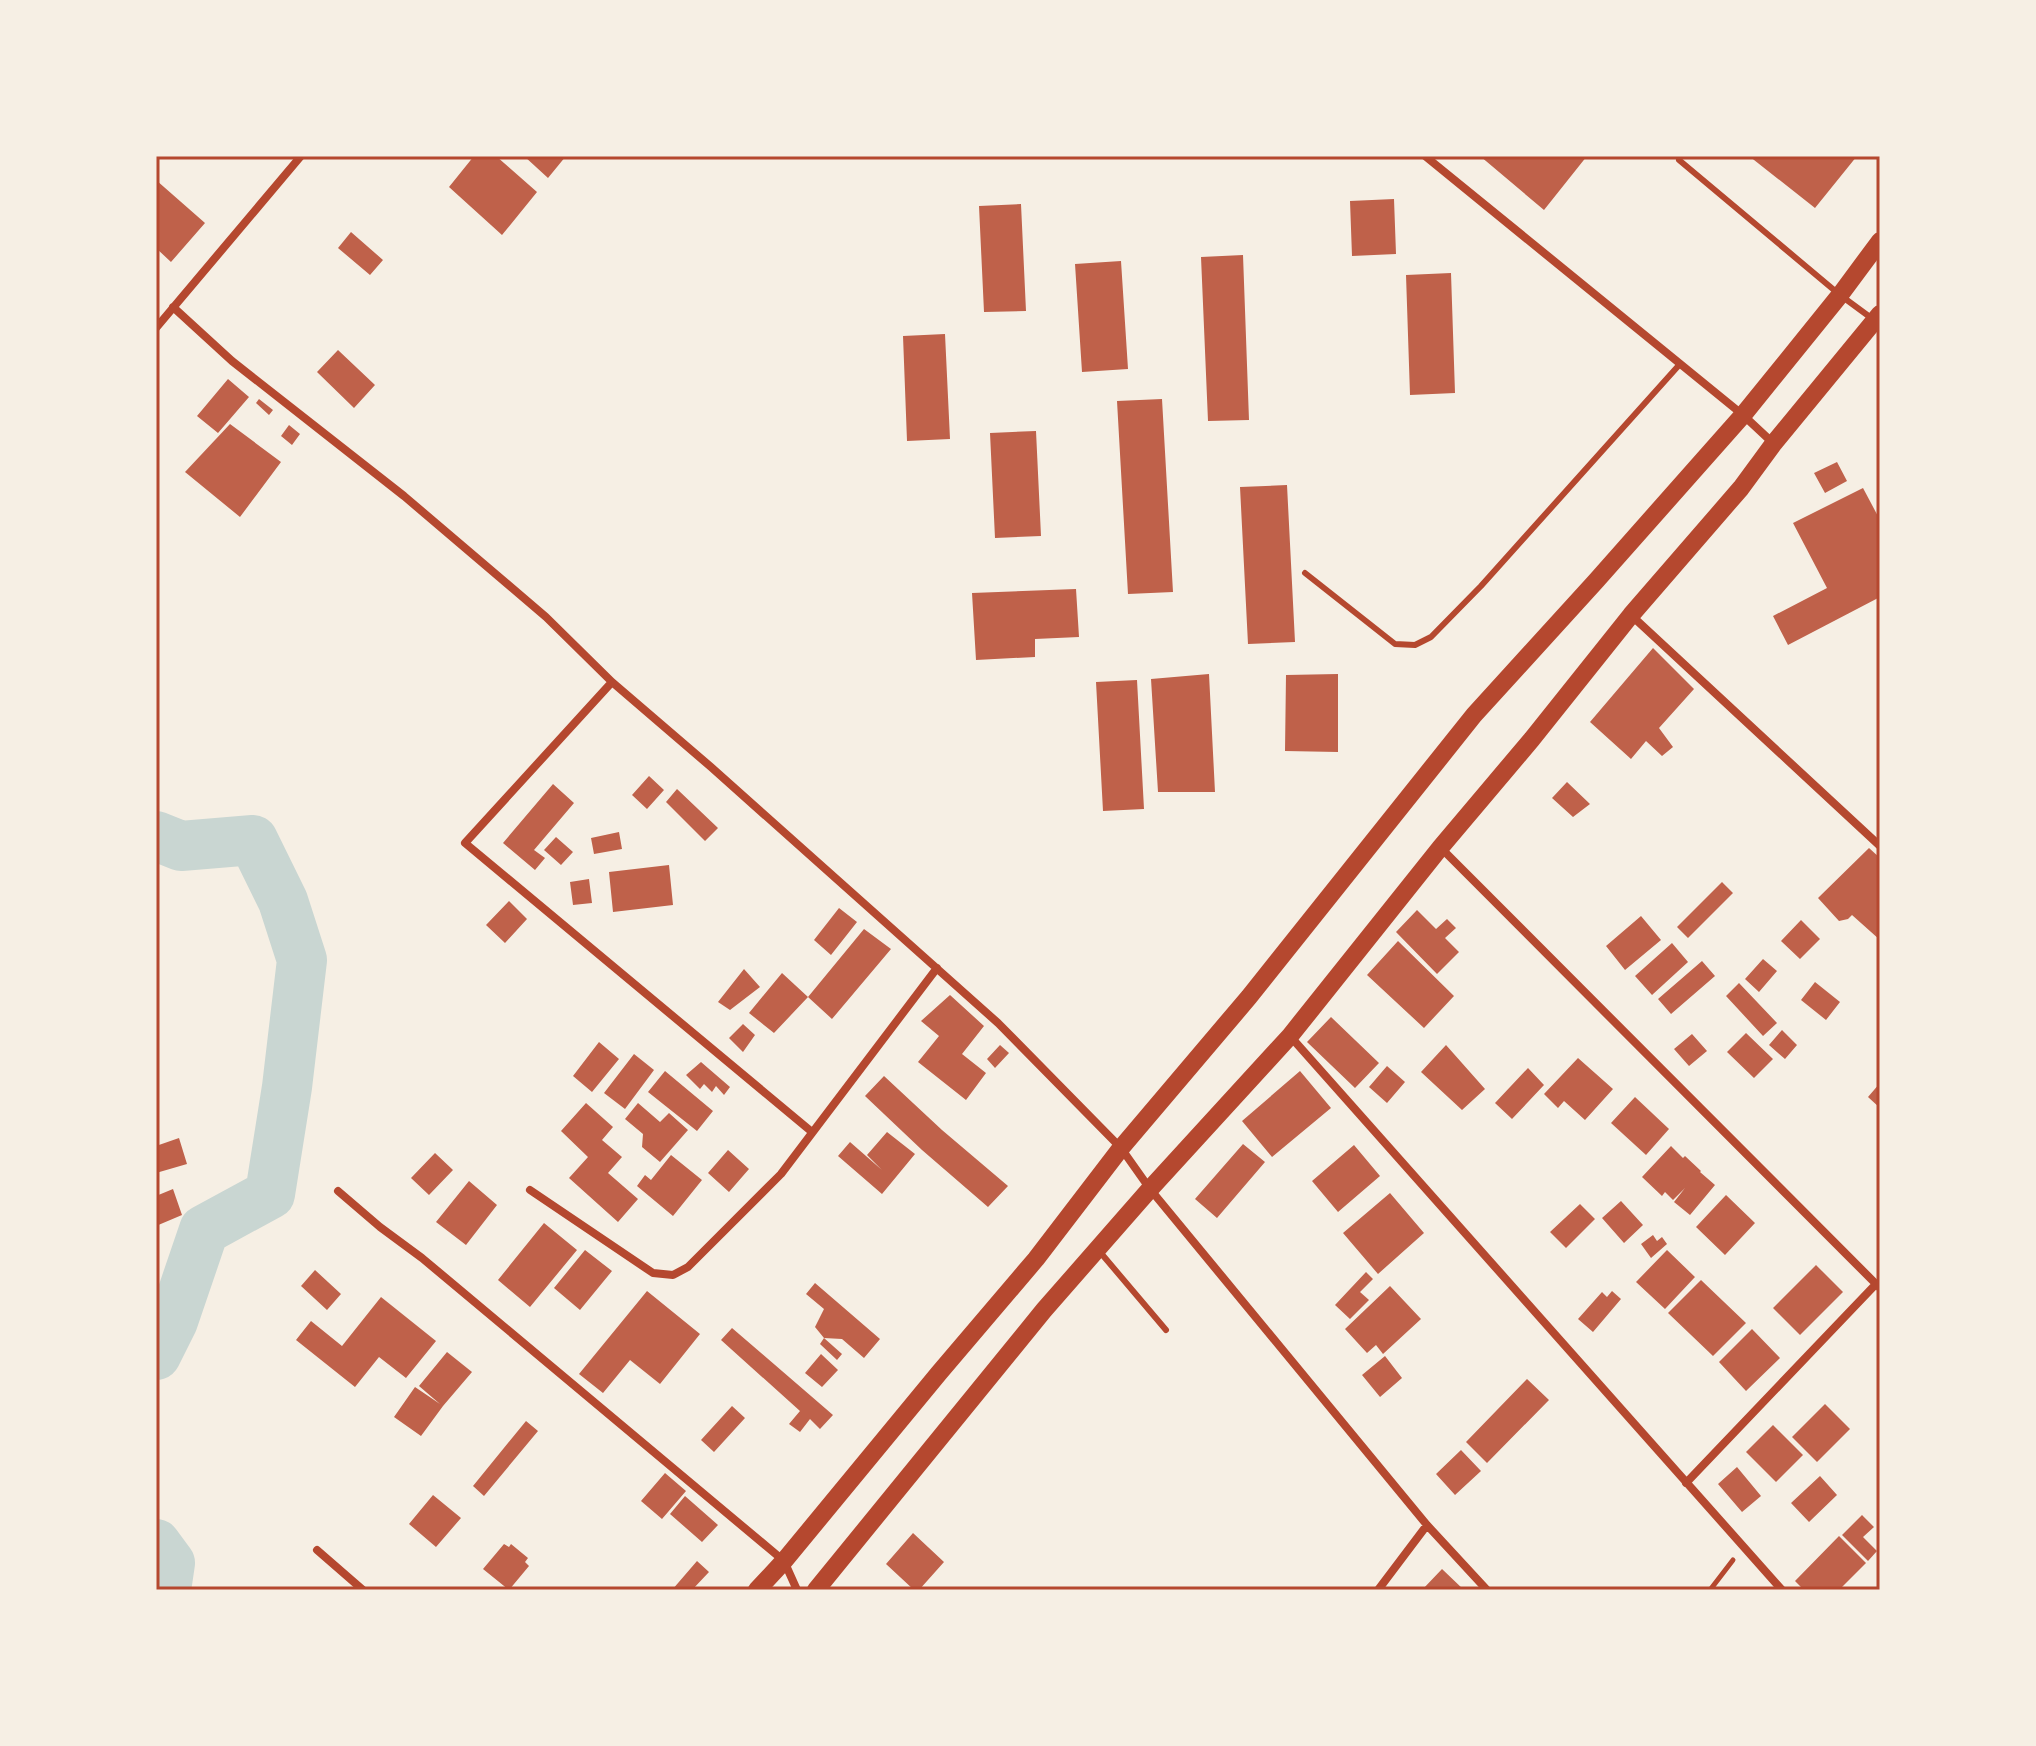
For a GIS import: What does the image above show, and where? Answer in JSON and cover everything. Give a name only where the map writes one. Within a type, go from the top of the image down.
[{"type":"main road","points":[[757,1590],[1036,1259],[1121,1148],[1249,997],[1474,715],[1743,415],[1880,241]]},
{"type":"main road","points":[[816,1590],[1044,1310],[1290,1036],[1631,615],[1741,488],[1877,317]]},
{"type":"street","points":[[156,328],[301,156]]},
{"type":"street","points":[[1425,156],[1774,443]]},
{"type":"street","points":[[173,307],[232,361],[404,496],[546,617],[612,682],[998,1023],[1121,1148],[1150,1189],[1427,1525],[1487,1590]]},
{"type":"street","points":[[1631,615],[1880,846]]},
{"type":"street","points":[[612,682],[465,843],[812,1132]]},
{"type":"street","points":[[1440,848],[1878,1286],[1686,1483]]},
{"type":"street","points":[[530,1190],[653,1273],[673,1275],[688,1267],[781,1174],[937,968]]},
{"type":"street","points":[[1290,1036],[1782,1590]]},
{"type":"street","points":[[338,1191],[784,1561],[797,1590]]},
{"type":"street","points":[[1378,1590],[1427,1525]]},
{"type":"street","points":[[317,1550],[363,1590]]},
{"type":"lane","points":[[1679,160],[1840,295],[1877,317]]},
{"type":"lane","points":[[1305,573],[1395,644],[1415,645],[1431,637],[1481,586],[1680,364]]},
{"type":"lane","points":[[1097,1249],[1166,1330]]},
{"type":"path","points":[[1710,1590],[1742,1545]]},
{"type":"building","points":[[474,156],[496,156],[537,192],[502,235],[449,187]]},
{"type":"building","points":[[524,156],[566,156],[548,178]]},
{"type":"building","points":[[1480,156],[1587,156],[1544,210]]},
{"type":"building","points":[[1749,156],[1857,156],[1815,208]]},
{"type":"building","points":[[156,180],[205,223],[171,262],[156,248]]},
{"type":"building","points":[[1394,199],[1396,254],[1352,256],[1350,201]]},
{"type":"building","points":[[1021,204],[1026,311],[984,312],[979,206]]},
{"type":"building","points":[[351,232],[383,260],[370,275],[338,248]]},
{"type":"building","points":[[1243,255],[1249,420],[1208,421],[1201,257]]},
{"type":"building","points":[[1121,261],[1128,369],[1082,372],[1075,264]]},
{"type":"building","points":[[1451,273],[1455,393],[1410,395],[1406,275]]},
{"type":"building","points":[[945,334],[950,439],[907,441],[903,336]]},
{"type":"building","points":[[338,350],[375,385],[354,408],[317,372]]},
{"type":"building","points":[[228,379],[249,397],[218,433],[197,416]]},
{"type":"building","points":[[259,399],[273,410],[269,415],[256,403]]},
{"type":"building","points":[[1162,399],[1173,592],[1128,594],[1117,401]]},
{"type":"building","points":[[230,424],[281,462],[240,517],[185,472]]},
{"type":"building","points":[[289,425],[300,434],[292,445],[281,436]]},
{"type":"building","points":[[1036,431],[1041,536],[995,538],[990,433]]},
{"type":"building","points":[[1837,462],[1847,481],[1825,493],[1814,473]]},
{"type":"building","points":[[1287,485],[1295,642],[1248,644],[1240,487]]},
{"type":"building","points":[[1863,488],[1880,520],[1880,597],[1788,645],[1773,616],[1827,588],[1793,523]]},
{"type":"building","points":[[1076,589],[1079,637],[1035,639],[1035,657],[976,660],[972,593]]},
{"type":"building","points":[[1653,648],[1694,689],[1659,728],[1673,747],[1662,756],[1646,741],[1631,759],[1590,722]]},
{"type":"building","points":[[1209,674],[1215,792],[1158,792],[1151,679]]},
{"type":"building","points":[[1338,674],[1338,752],[1285,751],[1286,675]]},
{"type":"building","points":[[1137,680],[1144,809],[1103,811],[1096,682]]},
{"type":"building","points":[[649,776],[664,790],[647,809],[632,795]]},
{"type":"building","points":[[1567,782],[1590,804],[1573,817],[1552,798]]},
{"type":"building","points":[[553,784],[574,803],[534,850],[545,858],[535,870],[503,843]]},
{"type":"building","points":[[677,789],[718,828],[705,841],[666,802]]},
{"type":"building","points":[[619,832],[622,849],[594,854],[591,838]]},
{"type":"building","points":[[556,837],[573,852],[561,865],[544,850]]},
{"type":"building","points":[[1869,848],[1880,858],[1880,940],[1852,915],[1839,921],[1818,898]]},
{"type":"building","points":[[669,865],[673,905],[613,912],[609,872]]},
{"type":"building","points":[[589,879],[592,903],[573,905],[570,882]]},
{"type":"building","points":[[1722,882],[1733,893],[1688,938],[1677,927]]},
{"type":"building","points":[[509,901],[527,919],[505,943],[486,925]]},
{"type":"building","points":[[839,908],[857,922],[831,955],[814,940]]},
{"type":"building","points":[[1417,910],[1436,929],[1447,919],[1456,928],[1445,938],[1459,952],[1437,974],[1396,932]]},
{"type":"building","points":[[1641,916],[1661,940],[1625,970],[1606,946]]},
{"type":"building","points":[[1801,920],[1820,939],[1800,959],[1781,941]]},
{"type":"building","points":[[864,929],[891,949],[832,1019],[808,997]]},
{"type":"building","points":[[1398,941],[1454,996],[1424,1028],[1367,975]]},
{"type":"building","points":[[1672,943],[1688,962],[1652,995],[1635,976]]},
{"type":"building","points":[[1763,959],[1777,971],[1759,992],[1745,979]]},
{"type":"building","points":[[1702,961],[1715,976],[1671,1014],[1658,999]]},
{"type":"building","points":[[744,969],[760,987],[730,1010],[718,1002]]},
{"type":"building","points":[[782,973],[808,997],[774,1033],[749,1013]]},
{"type":"building","points":[[1815,982],[1840,1002],[1826,1020],[1801,1000]]},
{"type":"building","points":[[1739,983],[1777,1023],[1763,1036],[1726,996]]},
{"type":"building","points":[[950,995],[984,1026],[962,1054],[986,1073],[966,1100],[918,1062],[939,1036],[921,1021]]},
{"type":"building","points":[[1331,1017],[1379,1063],[1355,1088],[1307,1042]]},
{"type":"building","points":[[743,1024],[755,1035],[743,1052],[729,1038]]},
{"type":"building","points":[[1782,1030],[1797,1045],[1785,1059],[1769,1045]]},
{"type":"building","points":[[1746,1033],[1773,1059],[1754,1078],[1727,1052]]},
{"type":"building","points":[[1692,1034],[1707,1051],[1689,1066],[1674,1049]]},
{"type":"building","points":[[599,1042],[619,1059],[592,1092],[573,1076]]},
{"type":"building","points":[[1000,1045],[1009,1053],[995,1068],[987,1059]]},
{"type":"building","points":[[1446,1045],[1485,1089],[1462,1110],[1421,1072]]},
{"type":"building","points":[[634,1054],[654,1070],[625,1109],[604,1093]]},
{"type":"building","points":[[1578,1058],[1613,1089],[1585,1120],[1564,1101],[1558,1108],[1544,1094]]},
{"type":"building","points":[[701,1062],[730,1087],[724,1095],[716,1086],[712,1092],[704,1084],[700,1089],[686,1075]]},
{"type":"building","points":[[1387,1066],[1405,1082],[1387,1103],[1369,1087]]},
{"type":"building","points":[[1528,1068],[1544,1085],[1512,1119],[1495,1103]]},
{"type":"building","points":[[665,1071],[713,1111],[697,1131],[648,1092]]},
{"type":"building","points":[[1300,1071],[1331,1108],[1272,1157],[1242,1121]]},
{"type":"building","points":[[884,1076],[1008,1186],[988,1207],[865,1096]]},
{"type":"building","points":[[1880,1083],[1880,1108],[1868,1097]]},
{"type":"building","points":[[1635,1097],[1669,1129],[1646,1155],[1611,1123]]},
{"type":"building","points":[[586,1103],[613,1127],[602,1140],[622,1157],[608,1173],[638,1199],[618,1222],[569,1178],[588,1157],[561,1131]]},
{"type":"building","points":[[638,1103],[660,1122],[669,1113],[688,1130],[660,1162],[642,1147],[643,1134],[625,1119]]},
{"type":"building","points":[[887,1132],[915,1154],[882,1194],[838,1156],[850,1142],[882,1170],[867,1155]]},
{"type":"building","points":[[179,1138],[187,1164],[156,1173],[156,1146]]},
{"type":"building","points":[[1243,1144],[1265,1162],[1217,1218],[1195,1199]]},
{"type":"building","points":[[1354,1145],[1380,1176],[1338,1212],[1312,1181]]},
{"type":"building","points":[[1671,1146],[1715,1185],[1690,1215],[1674,1202],[1685,1188],[1673,1200],[1665,1192],[1662,1196],[1642,1177]]},
{"type":"building","points":[[728,1150],[749,1169],[729,1192],[708,1173]]},
{"type":"building","points":[[435,1153],[453,1170],[429,1195],[411,1178]]},
{"type":"building","points":[[671,1155],[702,1180],[673,1216],[637,1186],[645,1175],[651,1180]]},
{"type":"building","points":[[469,1181],[497,1205],[466,1245],[436,1222]]},
{"type":"building","points":[[173,1189],[182,1215],[156,1226],[156,1196]]},
{"type":"building","points":[[1390,1193],[1424,1233],[1378,1274],[1343,1233]]},
{"type":"building","points":[[1726,1195],[1755,1223],[1725,1255],[1696,1227]]},
{"type":"building","points":[[1621,1201],[1643,1225],[1624,1243],[1602,1218]]},
{"type":"building","points":[[1580,1204],[1595,1219],[1566,1248],[1550,1232]]},
{"type":"building","points":[[544,1223],[577,1250],[530,1307],[498,1280]]},
{"type":"building","points":[[1653,1235],[1657,1241],[1662,1237],[1667,1244],[1651,1258],[1641,1244]]},
{"type":"building","points":[[585,1250],[612,1271],[580,1310],[554,1288]]},
{"type":"building","points":[[1667,1250],[1695,1277],[1665,1309],[1636,1282]]},
{"type":"building","points":[[1816,1265],[1843,1292],[1800,1335],[1773,1308]]},
{"type":"building","points":[[315,1270],[341,1294],[327,1310],[301,1286]]},
{"type":"building","points":[[1366,1272],[1373,1279],[1360,1292],[1369,1300],[1350,1319],[1335,1305]]},
{"type":"building","points":[[1701,1280],[1746,1323],[1713,1356],[1668,1313]]},
{"type":"building","points":[[815,1283],[880,1339],[864,1358],[842,1339],[824,1338],[815,1327],[824,1309],[806,1294]]},
{"type":"building","points":[[1390,1286],[1421,1319],[1383,1354],[1376,1345],[1367,1353],[1345,1329]]},
{"type":"building","points":[[647,1291],[700,1334],[660,1384],[630,1360],[603,1393],[579,1374]]},
{"type":"building","points":[[1612,1291],[1621,1299],[1593,1332],[1578,1319],[1602,1292],[1607,1297]]},
{"type":"building","points":[[381,1297],[436,1341],[406,1378],[379,1357],[355,1387],[296,1340],[311,1321],[342,1346]]},
{"type":"building","points":[[732,1328],[833,1415],[820,1429],[810,1419],[800,1432],[789,1424],[800,1411],[721,1340]]},
{"type":"building","points":[[1752,1329],[1780,1358],[1746,1391],[1719,1362]]},
{"type":"building","points":[[824,1338],[842,1354],[837,1360],[820,1344]]},
{"type":"building","points":[[447,1352],[472,1372],[421,1436],[394,1417],[415,1387],[440,1404],[419,1386]]},
{"type":"building","points":[[821,1354],[838,1370],[822,1387],[805,1373]]},
{"type":"building","points":[[1385,1356],[1402,1378],[1380,1397],[1362,1375]]},
{"type":"building","points":[[1527,1379],[1549,1400],[1487,1463],[1466,1442]]},
{"type":"building","points":[[1825,1404],[1850,1429],[1817,1462],[1792,1437]]},
{"type":"building","points":[[732,1406],[745,1418],[714,1452],[701,1440]]},
{"type":"building","points":[[526,1421],[538,1431],[484,1496],[473,1486]]},
{"type":"building","points":[[1773,1425],[1803,1455],[1776,1482],[1746,1452]]},
{"type":"building","points":[[1461,1450],[1481,1471],[1455,1495],[1436,1474]]},
{"type":"building","points":[[1737,1467],[1761,1496],[1742,1512],[1718,1484]]},
{"type":"building","points":[[665,1473],[686,1491],[662,1519],[641,1501]]},
{"type":"building","points":[[1820,1476],[1837,1495],[1809,1522],[1791,1503]]},
{"type":"building","points":[[433,1495],[461,1518],[436,1547],[409,1524]]},
{"type":"building","points":[[685,1496],[718,1525],[702,1542],[670,1514]]},
{"type":"building","points":[[1862,1515],[1874,1527],[1863,1537],[1877,1551],[1868,1561],[1842,1535]]},
{"type":"building","points":[[913,1533],[944,1562],[919,1590],[914,1590],[886,1564]]},
{"type":"building","points":[[1839,1536],[1866,1563],[1839,1590],[1804,1590],[1795,1581]]},
{"type":"building","points":[[504,1544],[509,1547],[511,1544],[528,1558],[525,1562],[529,1566],[509,1590],[483,1569]]},
{"type":"building","points":[[697,1561],[709,1572],[692,1590],[672,1590]]},
{"type":"building","points":[[1442,1569],[1464,1590],[1422,1590]]},
{"type":"waterway","points":[[156,836],[181,846],[253,840],[283,901],[302,960],[270,1194],[204,1230],[173,1321],[156,1355]]},
{"type":"waterway","points":[[156,1544],[170,1563],[166,1590]]}]
